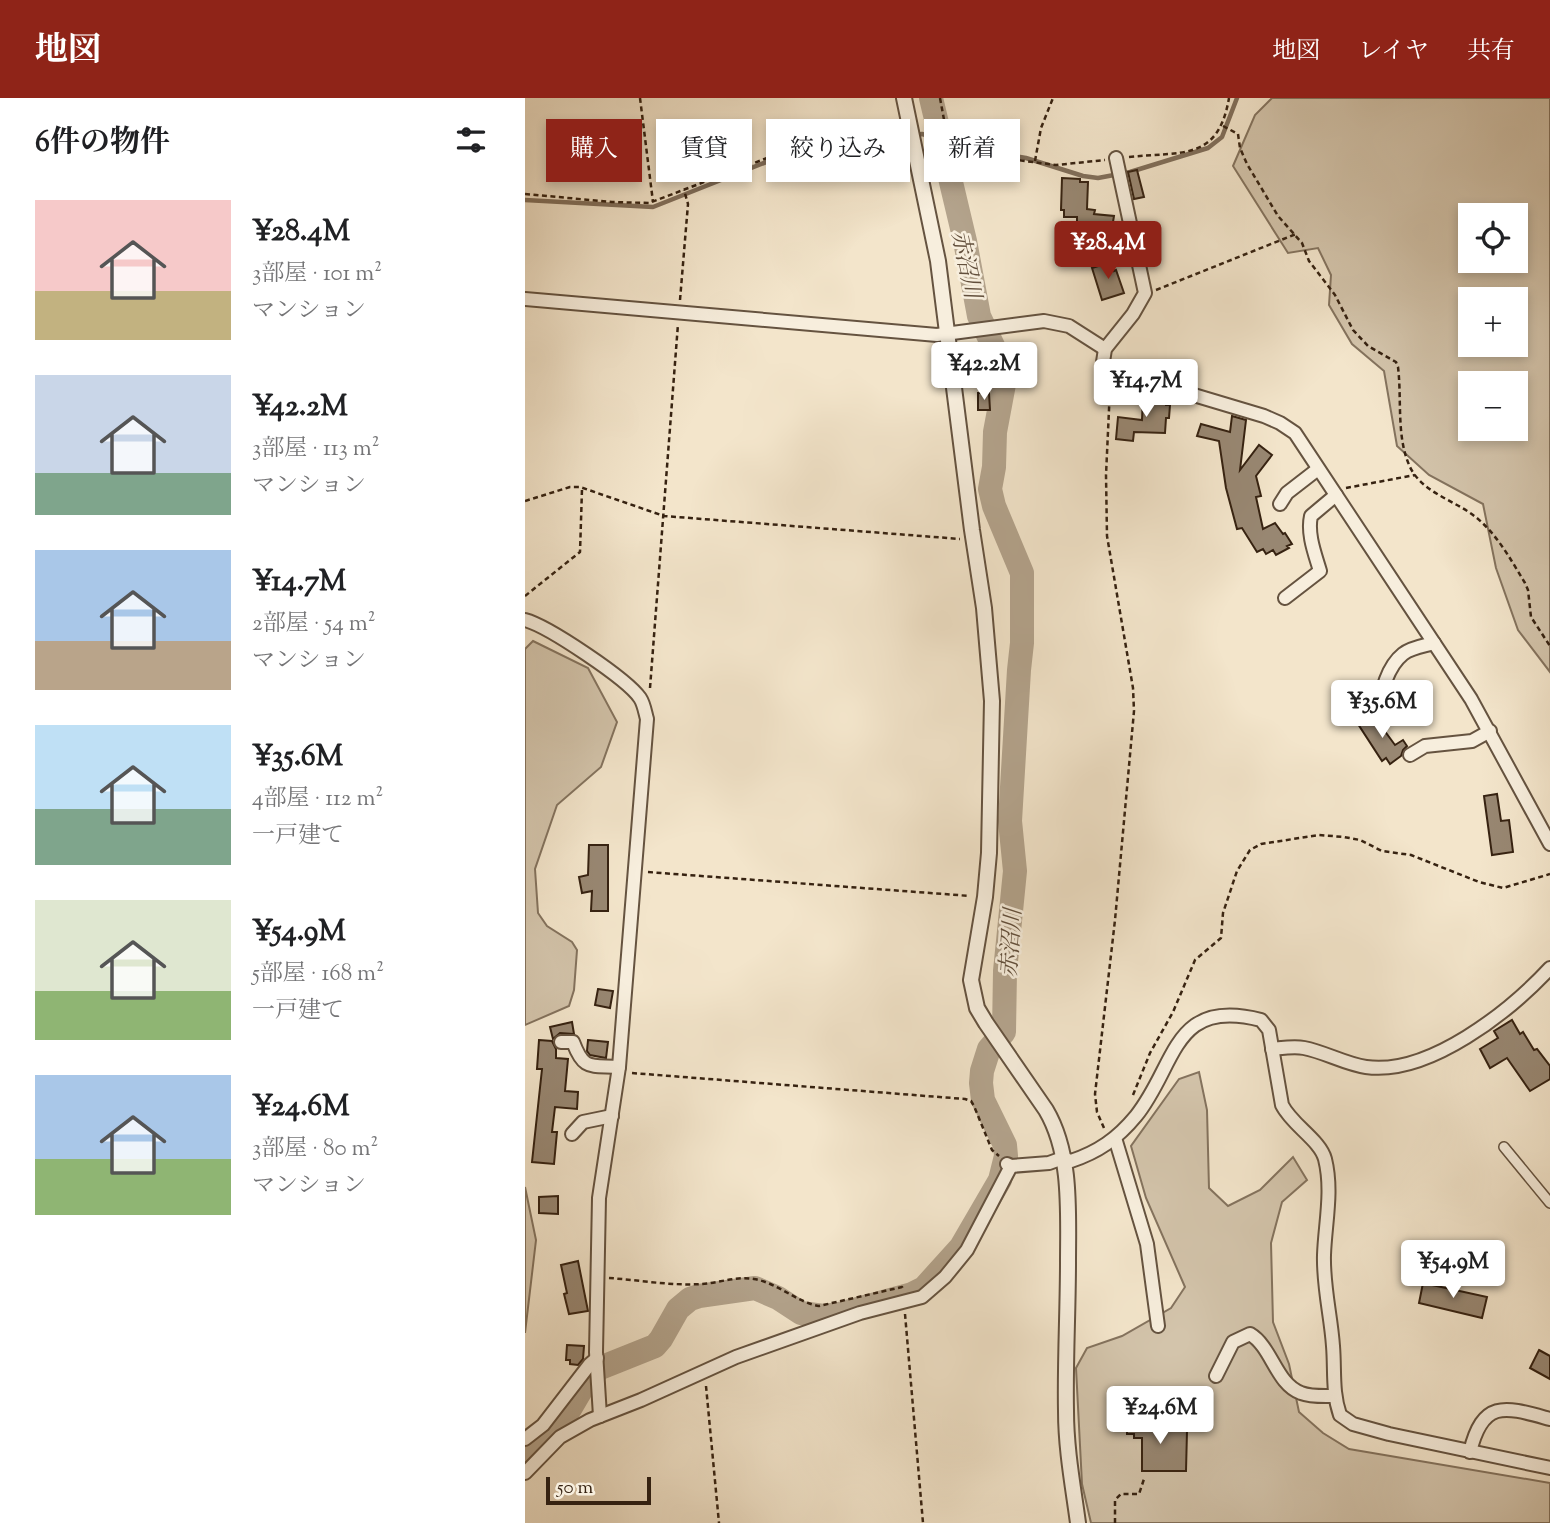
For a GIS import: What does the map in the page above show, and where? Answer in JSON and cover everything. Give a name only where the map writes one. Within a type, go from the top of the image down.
[{"type":"street","points":[[904,98],[939,261],[984,608],[992,701],[990,821],[985,897],[971,981],[977,1008],[1055,1125],[1063,1158],[1068,1234],[1066,1411],[1068,1451],[1079,1523]]},
{"type":"street","points":[[1116,158],[1144,295],[1133,314],[1105,349],[1103,362],[1111,374],[1177,390],[1280,423],[1294,433],[1490,732],[1550,844]]},
{"type":"street","points":[[525,299],[949,334],[1044,321],[1069,326],[1105,349]]},
{"type":"street","points":[[1280,504],[1287,493],[1318,469]]},
{"type":"street","points":[[1285,598],[1320,571],[1309,520],[1334,493]]},
{"type":"street","points":[[525,620],[548,629],[635,692],[644,707],[647,719],[619,1070],[599,1198],[597,1364],[600,1416]]},
{"type":"street","points":[[1380,710],[1382,691],[1400,656],[1413,648],[1434,643]]},
{"type":"street","points":[[1410,755],[1425,746],[1463,743],[1490,732]]},
{"type":"street","points":[[1272,1049],[1301,1047],[1367,1068],[1392,1066],[1418,1059],[1447,1048],[1501,1015],[1550,968]]},
{"type":"street","points":[[525,1473],[560,1437],[600,1416],[736,1357],[903,1295],[922,1297],[956,1265],[973,1239],[1009,1165],[1049,1163],[1063,1158],[1071,1161],[1092,1154],[1113,1140],[1131,1123],[1152,1093],[1179,1042],[1204,1019],[1217,1014],[1235,1014],[1261,1020],[1269,1030],[1283,1105],[1288,1116],[1324,1157],[1328,1205],[1324,1257],[1325,1288],[1333,1345],[1335,1396],[1340,1415],[1353,1424],[1550,1468]]},
{"type":"street","points":[[561,1042],[573,1042],[580,1061],[586,1065],[619,1070]]},
{"type":"street","points":[[572,1134],[583,1122],[612,1116]]},
{"type":"street","points":[[1113,1140],[1147,1244],[1159,1326]]},
{"type":"street","points":[[1504,1147],[1550,1203]]},
{"type":"street","points":[[1216,1376],[1233,1342],[1250,1334],[1259,1339],[1289,1386],[1298,1393],[1335,1396]]},
{"type":"street","points":[[525,1439],[543,1425],[590,1364],[597,1364]]},
{"type":"street","points":[[1470,1452],[1474,1436],[1483,1419],[1496,1409],[1510,1408],[1550,1419]]},
{"type":"street","points":[[543,1425],[555,1442]]},
{"type":"path","points":[[640,98],[653,202]]},
{"type":"path","points":[[940,98],[945,125],[948,128],[1007,156],[1055,165],[1192,151],[1208,145],[1223,126],[1229,98]]},
{"type":"path","points":[[1035,163],[1041,128],[1053,98]]},
{"type":"path","points":[[1223,126],[1238,134],[1240,148],[1247,164],[1278,216],[1296,234],[1309,261],[1335,295],[1353,330],[1369,346],[1396,362],[1402,407],[1401,437],[1404,452],[1415,475],[1435,492],[1474,516],[1501,545],[1525,583],[1531,617],[1550,646]]},
{"type":"path","points":[[525,194],[640,204],[653,202],[775,155],[913,132]]},
{"type":"path","points":[[649,692],[679,313],[687,197],[685,191]]},
{"type":"path","points":[[1144,295],[1296,234]]},
{"type":"path","points":[[1111,374],[1107,536],[1133,688],[1134,710],[1115,920],[1095,1094],[1097,1112],[1113,1140]]},
{"type":"path","points":[[1334,493],[1415,475]]},
{"type":"path","points":[[525,501],[570,488],[582,489],[664,516],[974,540]]},
{"type":"path","points":[[525,596],[581,550],[582,489]]},
{"type":"path","points":[[1131,1123],[1129,1107],[1150,1053],[1173,1012],[1195,960],[1221,938],[1223,913],[1237,871],[1255,846],[1331,835],[1360,839],[1382,851],[1411,855],[1479,882],[1503,888],[1550,874]]},
{"type":"path","points":[[635,870],[985,897]]},
{"type":"path","points":[[619,1070],[965,1099],[971,1101],[974,1106],[995,1153]]},
{"type":"path","points":[[597,1277],[697,1284],[738,1278],[755,1279],[818,1306],[902,1287],[923,1523]]},
{"type":"path","points":[[705,1372],[719,1523]]},
{"type":"path","points":[[1115,1523],[1115,1500],[1121,1494],[1139,1494],[1144,1479]]},
{"type":"shaded area","points":[[1272,98],[1550,98],[1550,672],[1518,630],[1496,568],[1483,504],[1429,475],[1397,446],[1384,371],[1352,344],[1329,305],[1331,275],[1318,248],[1288,253],[1233,166],[1255,115]]},
{"type":"shaded area","points":[[533,641],[588,668],[617,722],[601,767],[557,805],[535,869],[538,913],[547,926],[572,942],[577,950],[574,990],[569,1006],[525,1025],[525,649]]},
{"type":"shaded area","points":[[1199,1072],[1207,1110],[1209,1188],[1228,1206],[1260,1190],[1293,1157],[1307,1180],[1282,1202],[1271,1243],[1273,1322],[1289,1364],[1299,1412],[1323,1433],[1349,1449],[1550,1483],[1550,1523],[1091,1523],[1082,1484],[1076,1368],[1087,1348],[1122,1336],[1171,1308],[1185,1287],[1146,1198],[1131,1146],[1179,1079]]},
{"type":"shaded area","points":[[525,1187],[536,1240],[525,1333]]},
{"type":"building","points":[[1137,170],[1144,197],[1134,199],[1128,172]]},
{"type":"building","points":[[1062,178],[1088,182],[1087,209],[1095,210],[1094,214],[1114,216],[1113,222],[1121,222],[1119,234],[1090,230],[1091,225],[1077,224],[1077,217],[1064,217],[1064,210],[1061,210]]},
{"type":"building","points":[[1111,262],[1124,293],[1102,300],[1092,268]]},
{"type":"building","points":[[978,393],[989,393],[990,410],[978,410]]},
{"type":"building","points":[[1143,396],[1166,397],[1166,405],[1170,405],[1165,433],[1134,432],[1133,441],[1116,439],[1118,417],[1142,420]]},
{"type":"building","points":[[1232,416],[1246,420],[1240,470],[1259,445],[1272,455],[1256,476],[1261,496],[1256,497],[1263,529],[1275,523],[1292,544],[1276,555],[1273,550],[1266,554],[1263,549],[1257,552],[1242,528],[1237,529],[1226,488],[1219,441],[1197,436],[1201,424],[1230,432]]},
{"type":"building","points":[[1373,715],[1395,745],[1403,740],[1407,746],[1401,756],[1390,764],[1386,758],[1382,761],[1358,724]]},
{"type":"building","points":[[1497,794],[1501,821],[1509,820],[1513,852],[1492,855],[1484,796]]},
{"type":"building","points":[[589,845],[608,845],[608,911],[591,911],[592,891],[582,893],[579,877],[588,875]]},
{"type":"building","points":[[598,989],[613,991],[610,1008],[595,1005]]},
{"type":"building","points":[[1512,1020],[1520,1034],[1523,1032],[1534,1050],[1537,1049],[1550,1066],[1550,1079],[1530,1091],[1507,1058],[1490,1068],[1480,1049],[1498,1038],[1494,1031]]},
{"type":"building","points":[[572,1022],[574,1034],[560,1033],[553,1039],[550,1027]]},
{"type":"building","points":[[539,1040],[552,1041],[556,1058],[568,1059],[565,1091],[578,1092],[577,1109],[555,1107],[552,1132],[557,1132],[554,1164],[532,1162],[542,1069],[537,1069]]},
{"type":"building","points":[[588,1040],[608,1042],[606,1058],[590,1055],[587,1051]]},
{"type":"building","points":[[558,1196],[558,1214],[539,1213],[539,1197]]},
{"type":"building","points":[[578,1261],[588,1311],[569,1314],[561,1265]]},
{"type":"building","points":[[1423,1283],[1487,1297],[1482,1318],[1419,1303]]},
{"type":"building","points":[[567,1345],[584,1346],[583,1359],[578,1365],[570,1364],[570,1360],[566,1360]]},
{"type":"building","points":[[1539,1350],[1550,1356],[1550,1379],[1530,1368]]},
{"type":"building","points":[[1127,1418],[1145,1418],[1145,1427],[1172,1427],[1171,1431],[1187,1431],[1186,1471],[1142,1471],[1142,1438],[1127,1434]]},
{"type":"waterway","name":"赤沼川","points":[[525,1458],[570,1409],[587,1380],[600,1368],[655,1346],[678,1309],[690,1299],[755,1288],[778,1298],[801,1313],[824,1316],[912,1294],[924,1288],[961,1247],[1000,1180],[1006,1156],[1005,1145],[983,1100],[981,1083],[989,1049],[1004,1032],[1005,971],[1015,871],[1010,821],[1022,643],[1022,573],[994,506],[990,489],[995,432],[1004,384],[995,350],[979,316],[965,241],[931,98]]},
{"type":"waterway","points":[[525,200],[653,207],[779,157],[922,134],[1098,178],[1130,172],[1208,148],[1222,137],[1237,98]]}]
